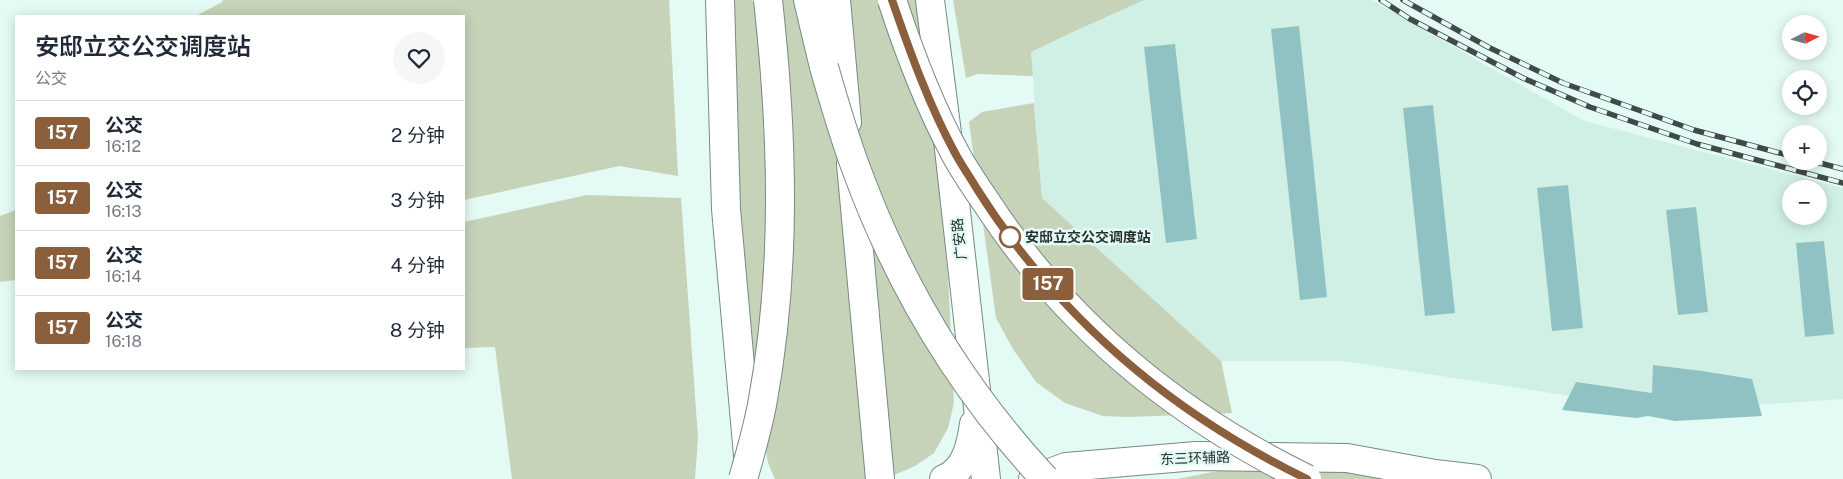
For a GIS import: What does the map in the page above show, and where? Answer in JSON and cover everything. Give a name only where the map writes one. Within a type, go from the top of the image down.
[{"type":"main road","points":[[720,0],[726,208],[750,479]]},
{"type":"main road","points":[[743,479],[762,407],[778,287],[781,221],[779,150],[768,0]]},
{"type":"main road","points":[[808,0],[841,126],[857,172],[898,266],[925,317],[984,408],[1016,448],[1045,479]]},
{"type":"main road","points":[[836,0],[880,479]]},
{"type":"main road","points":[[892,0],[908,48],[955,154],[1005,230],[1041,276],[1084,325],[1127,363],[1170,397],[1230,438],[1307,479]]},
{"type":"main road","name":"广安路","points":[[930,0],[949,149],[986,479]]},
{"type":"main road","points":[[944,479],[952,476],[966,459],[978,405]]},
{"type":"main road","name":"东三环辅路","points":[[1033,479],[1066,467],[1196,456],[1347,458],[1435,474],[1477,479]]},
{"type":"shaded area","points":[[223,0],[669,0],[678,176],[619,166],[465,200],[465,15],[198,15]]},
{"type":"shaded area","points":[[732,0],[923,0],[948,275],[954,403],[948,428],[934,453],[915,466],[885,479],[775,479],[768,463],[755,387],[736,191]]},
{"type":"shaded area","points":[[953,0],[1144,0],[1031,52],[1033,76],[977,74],[966,78]]},
{"type":"shaded area","name":"安邸立交公交调度站","points":[[1136,0],[1372,0],[1584,121],[1812,180],[1782,180],[1782,225],[1827,225],[1827,184],[1843,188],[1843,399],[1669,411],[1343,361],[1221,361],[1042,198],[1031,52]]},
{"type":"shaded area","points":[[1034,103],[1042,198],[1221,361],[1232,413],[1128,417],[1103,416],[1065,403],[1036,382],[1013,349],[996,318],[969,122],[982,112]]},
{"type":"shaded area","points":[[587,195],[681,198],[698,438],[695,479],[512,479],[495,347],[465,348],[465,222]]},
{"type":"shaded area","points":[[15,210],[15,280],[0,282],[0,216]]},
{"type":"shaded area","points":[[1312,468],[1431,479],[1177,479],[1218,471]]},
{"type":"building","points":[[1299,26],[1327,297],[1300,300],[1271,29]]},
{"type":"building","points":[[1175,44],[1197,239],[1166,243],[1144,47]]},
{"type":"building","points":[[1433,105],[1455,313],[1425,316],[1403,108]]},
{"type":"building","points":[[1568,185],[1583,328],[1552,331],[1537,188]]},
{"type":"building","points":[[1696,207],[1708,312],[1678,315],[1666,210]]},
{"type":"building","points":[[1824,241],[1834,334],[1805,337],[1796,243]]},
{"type":"building","points":[[1653,365],[1752,379],[1762,416],[1675,421],[1648,416],[1636,418],[1562,410],[1576,382],[1652,393]]},
{"type":"railway","points":[[1381,0],[1410,19],[1523,78],[1590,107],[1697,144],[1843,183]]},
{"type":"railway","points":[[1403,0],[1488,47],[1563,83],[1694,130],[1782,154]]},
{"type":"railway","points":[[1827,165],[1843,169]]},
{"type":"bus line","name":"157","points":[[892,0],[908,48],[955,154],[1005,230],[1041,276],[1084,325],[1127,363],[1170,397],[1230,438],[1307,479]]},
{"type":"place","name":"安邸立交公交调度站","points":[[1010,237]]}]
